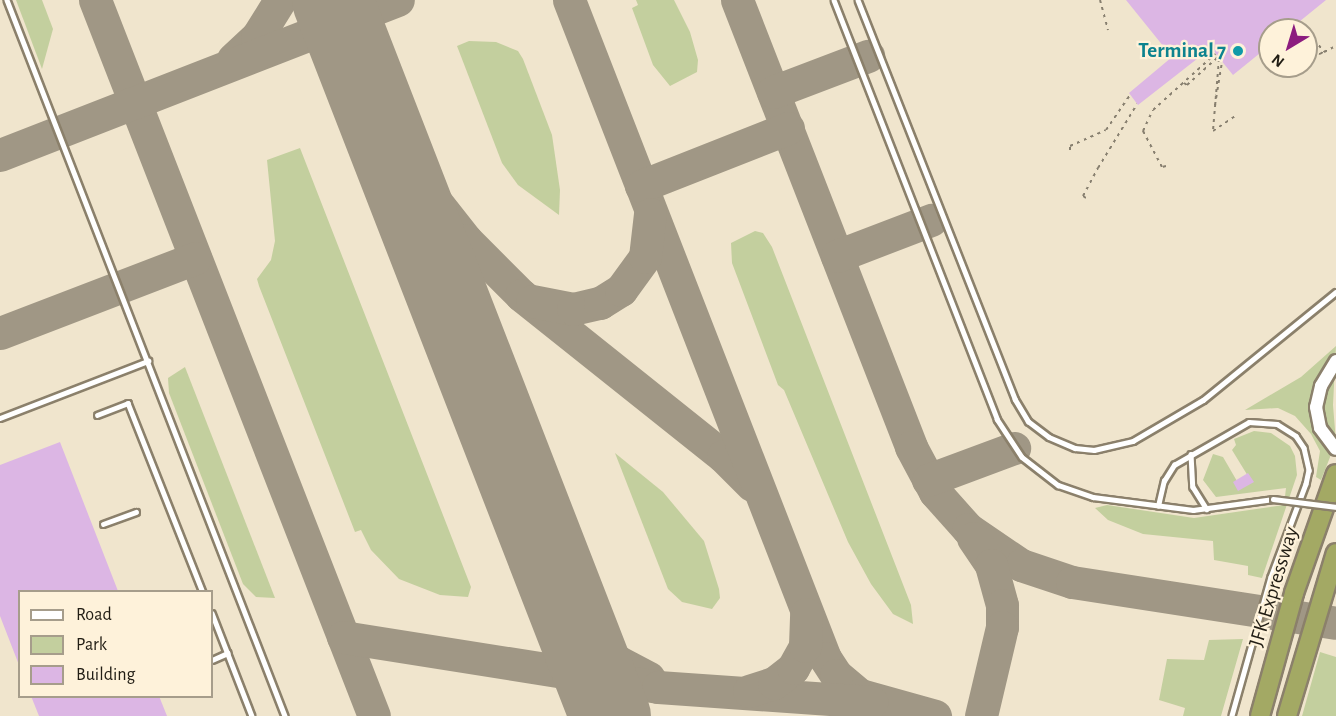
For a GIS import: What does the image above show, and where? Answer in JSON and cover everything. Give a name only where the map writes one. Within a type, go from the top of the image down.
[{"type":"highway","name":"JFK Expressway","points":[[1260,716],[1294,593],[1336,474]]},
{"type":"highway","points":[[1287,716],[1336,553]]},
{"type":"street","points":[[1336,361],[1323,380],[1316,407],[1320,428],[1336,449]]},
{"type":"lane","points":[[7,0],[285,716]]},
{"type":"lane","points":[[834,0],[1007,438],[1031,466],[1058,485],[1093,497],[1158,506],[1207,509],[1273,499],[1336,507]]},
{"type":"lane","points":[[858,0],[1018,406],[1048,437],[1075,448],[1094,450],[1133,441],[1209,395],[1336,292]]},
{"type":"lane","points":[[0,418],[147,361]]},
{"type":"lane","points":[[97,415],[128,403],[203,590]]},
{"type":"lane","points":[[1158,506],[1166,475],[1191,454],[1243,425],[1262,420],[1284,427],[1296,436],[1308,463],[1306,484],[1271,577],[1232,716]]},
{"type":"lane","points":[[1191,454],[1193,487],[1207,509]]},
{"type":"lane","points":[[103,524],[136,512]]},
{"type":"lane","points":[[213,616],[252,716]]},
{"type":"lane","points":[[213,660],[228,653]]},
{"type":"path","points":[[1101,0],[1108,30]]},
{"type":"path","points":[[1318,45],[1324,52]]},
{"type":"path","points":[[1318,51],[1320,54],[1336,46]]},
{"type":"path","points":[[1166,166],[1162,167],[1143,131],[1153,110],[1218,56],[1213,131],[1237,115]]},
{"type":"path","points":[[1215,105],[1222,62]]},
{"type":"path","points":[[1070,150],[1070,146],[1106,130],[1130,95]]},
{"type":"path","points":[[1086,198],[1083,196],[1098,168],[1137,104]]},
{"type":"green space","points":[[16,0],[42,0],[53,29],[42,69]]},
{"type":"green space","points":[[636,0],[674,0],[690,32],[698,60],[697,72],[670,86],[653,65],[632,8],[638,5]]},
{"type":"green space","points":[[469,41],[496,42],[518,51],[523,59],[552,135],[560,190],[559,215],[518,185],[502,163],[457,46]]},
{"type":"green space","points":[[300,148],[471,587],[468,597],[440,595],[399,579],[371,550],[361,530],[355,532],[259,286],[257,279],[271,260],[275,241],[267,160]]},
{"type":"green space","points":[[755,231],[763,233],[772,247],[911,605],[913,624],[893,614],[871,584],[848,542],[784,390],[778,385],[732,263],[731,243]]},
{"type":"green space","points":[[1336,346],[1333,405],[1336,442],[1321,480],[1316,477],[1320,451],[1311,434],[1295,416],[1278,408],[1245,410],[1301,377]]},
{"type":"green space","points":[[185,367],[275,598],[256,597],[243,584],[169,393],[168,378]]},
{"type":"green space","points":[[1254,431],[1271,433],[1290,446],[1295,456],[1297,475],[1262,578],[1248,575],[1248,566],[1214,560],[1213,541],[1143,534],[1108,520],[1095,508],[1107,505],[1194,518],[1284,505],[1286,488],[1216,497],[1203,480],[1213,454],[1223,457],[1241,488],[1251,481],[1232,450],[1236,445],[1234,439]]},
{"type":"green space","points":[[615,453],[663,492],[704,541],[719,589],[720,598],[712,609],[682,602],[668,589]]},
{"type":"green space","points":[[1243,639],[1221,716],[1183,716],[1185,708],[1159,700],[1167,659],[1204,660],[1209,640]]},
{"type":"green space","points":[[1320,652],[1336,657],[1336,716],[1302,716]]},
{"type":"building","name":"Terminal 7","points":[[1126,0],[1326,0],[1304,18],[1258,18],[1258,55],[1233,75],[1211,48],[1138,105],[1129,93],[1172,57]]},
{"type":"building","points":[[60,442],[118,590],[18,590],[18,662],[0,616],[0,465]]},
{"type":"building","points":[[1248,473],[1254,482],[1238,491],[1233,482]]},
{"type":"building","points":[[32,698],[160,698],[167,716],[39,716]]},
{"type":"taxiway","points":[[95,0],[374,716]]},
{"type":"taxiway","points":[[233,59],[257,37],[280,0]]},
{"type":"taxiway","points":[[335,0],[391,133],[418,179],[466,240],[521,295],[723,456],[752,485]]},
{"type":"taxiway","points":[[0,155],[398,0]]},
{"type":"taxiway","points":[[569,0],[825,658],[836,675],[860,695],[935,716]]},
{"type":"taxiway","points":[[737,0],[911,447],[935,492],[968,529],[1021,565],[1072,582],[1336,623]]},
{"type":"taxiway","points":[[773,92],[868,56]]},
{"type":"taxiway","points":[[641,186],[788,128]]},
{"type":"taxiway","points":[[532,301],[573,309],[600,303],[621,290],[645,257],[650,214]]},
{"type":"taxiway","points":[[837,256],[931,220]]},
{"type":"taxiway","points":[[0,333],[195,258]]},
{"type":"taxiway","points":[[928,480],[1014,448]]},
{"type":"taxiway","points":[[526,493],[583,626],[617,661],[649,678]]},
{"type":"taxiway","points":[[973,538],[991,565],[1002,605],[1002,627],[981,716]]},
{"type":"taxiway","points":[[749,691],[774,683],[793,668],[805,646],[806,614]]},
{"type":"taxiway","points":[[343,637],[658,687],[871,702]]},
{"type":"taxiway","points":[[586,663],[607,716]]},
{"type":"runway","points":[[332,0],[610,716]]},
{"type":"place","name":"Terminal 7","points":[[1238,51]]}]
